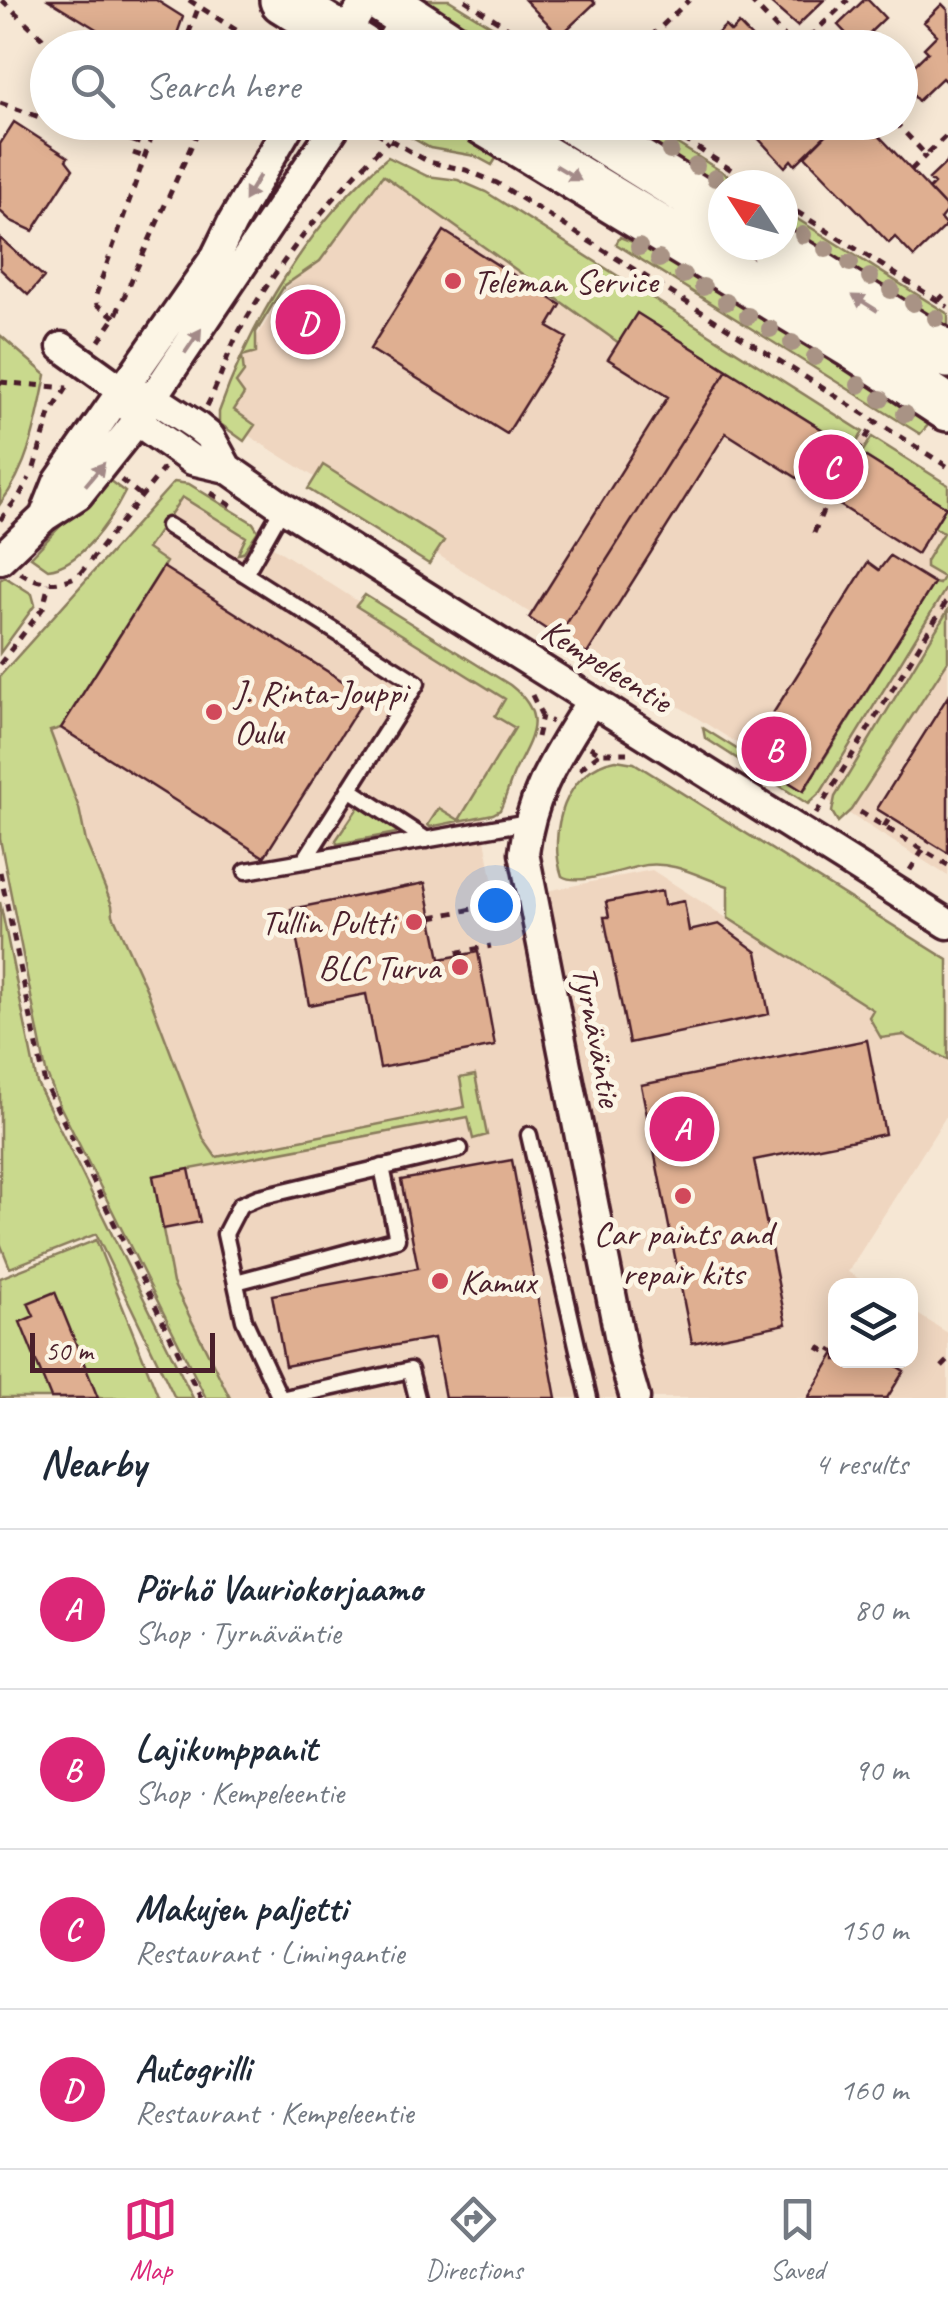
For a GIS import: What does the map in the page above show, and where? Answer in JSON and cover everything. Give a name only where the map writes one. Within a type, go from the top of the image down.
[{"type":"main road","points":[[283,0],[369,28]]},
{"type":"main road","points":[[514,140],[850,344],[948,408]]},
{"type":"main road","points":[[603,140],[708,207]]},
{"type":"main road","points":[[795,260],[948,354]]},
{"type":"street","points":[[44,517],[58,482],[216,256],[280,140]]},
{"type":"street","points":[[0,560],[44,517],[78,495],[146,410],[326,140]]},
{"type":"street","points":[[62,347],[123,391]]},
{"type":"street","name":"Kempeleentie","points":[[123,391],[192,460],[227,468],[283,507],[948,924]]},
{"type":"street","name":"Tyrnäväntie","points":[[592,701],[540,784],[528,822],[524,853],[624,1360],[635,1398]]},
{"type":"lane","points":[[245,574],[283,507]]},
{"type":"lane","points":[[168,526],[416,682],[304,861]]},
{"type":"lane","points":[[349,790],[427,840]]},
{"type":"lane","points":[[246,871],[528,822]]},
{"type":"lane","points":[[529,1135],[589,1398]]},
{"type":"lane","points":[[417,1398],[410,1370],[283,1398],[244,1320],[225,1234],[240,1205],[259,1197],[460,1149]]},
{"type":"lane","points":[[236,1282],[396,1239],[382,1168]]},
{"type":"path","points":[[2,0],[34,30]]},
{"type":"path","points":[[189,0],[236,30]]},
{"type":"path","points":[[466,0],[512,30]]},
{"type":"path","points":[[658,30],[689,0]]},
{"type":"path","points":[[750,0],[779,30]]},
{"type":"path","points":[[816,30],[848,0]]},
{"type":"path","points":[[190,30],[199,6]]},
{"type":"path","points":[[0,103],[30,114]]},
{"type":"path","points":[[911,170],[948,134]]},
{"type":"path","points":[[151,140],[96,295],[97,305],[114,317],[194,140]]},
{"type":"path","points":[[203,412],[240,330],[310,225],[335,193],[389,140],[429,162],[466,170],[497,183],[948,467]]},
{"type":"path","points":[[684,140],[731,170]]},
{"type":"path","points":[[912,140],[926,155]]},
{"type":"path","points":[[133,153],[145,157]]},
{"type":"path","points":[[497,183],[506,170]]},
{"type":"path","points":[[798,212],[948,307]]},
{"type":"path","points":[[604,250],[612,238]]},
{"type":"path","points":[[938,301],[948,291]]},
{"type":"path","points":[[0,382],[67,388],[50,414],[34,468],[20,495],[0,520]]},
{"type":"path","points":[[858,452],[877,420]]},
{"type":"path","points":[[0,664],[43,608],[49,583],[74,578],[84,569],[167,464]]},
{"type":"path","points":[[814,532],[828,498]]},
{"type":"path","points":[[803,833],[948,600]]},
{"type":"path","points":[[572,776],[600,753]]},
{"type":"path","points":[[860,812],[948,865]]},
{"type":"path","points":[[884,826],[890,817]]},
{"type":"path","points":[[908,873],[929,841]]},
{"type":"path","points":[[0,872],[45,1084],[201,1398]]},
{"type":"path","points":[[432,917],[483,907]]},
{"type":"path","points":[[460,955],[459,952],[491,946]]},
{"type":"path","points":[[818,1347],[828,1353]]},
{"type":"path","points":[[942,1367],[948,1361]]},
{"type":"shaded area","points":[[389,170],[638,298],[948,490],[948,876],[224,420],[232,378],[286,289]]},
{"type":"shaded area","points":[[176,485],[523,707],[486,802],[484,833],[496,901],[652,870],[948,1060],[948,1113],[848,1272],[858,1278],[828,1278],[828,1368],[918,1368],[918,1314],[948,1333],[948,1398],[230,1398],[173,1283],[153,1176],[211,1164],[17,733]]},
{"type":"green space","points":[[410,0],[449,0],[498,30],[459,30]]},
{"type":"green space","points":[[416,140],[478,140],[497,157],[492,165],[475,156],[430,148]]},
{"type":"green space","points":[[645,140],[671,140],[719,170],[708,170],[708,187]]},
{"type":"green space","points":[[388,157],[427,176],[458,180],[486,192],[863,432],[853,449],[638,314],[619,343],[383,175],[320,261],[284,286],[256,332],[256,352],[242,356],[267,307],[310,240],[334,210]]},
{"type":"green space","points":[[798,219],[948,314],[948,337],[798,243]]},
{"type":"green space","points":[[620,237],[678,260],[931,422],[920,434],[616,244]]},
{"type":"green space","points":[[0,335],[46,375],[25,459],[0,504]]},
{"type":"green space","points":[[242,356],[244,372],[236,383],[244,394],[234,410],[255,425],[244,441],[219,423],[219,412]]},
{"type":"green space","points":[[872,437],[948,485],[948,585],[821,792],[808,804],[705,738],[703,728],[804,791],[934,583],[939,584],[943,577],[926,567],[926,561],[943,533],[934,527],[946,507],[861,454]]},
{"type":"green space","points":[[323,465],[444,541],[429,564],[308,489]]},
{"type":"green space","points":[[106,478],[125,492],[83,551],[48,569],[31,557]]},
{"type":"green space","points":[[174,482],[189,484],[253,523],[258,531],[243,553],[238,554],[246,537],[182,497],[147,549],[166,562],[61,728],[50,731],[113,915],[148,993],[204,1140],[216,1157],[465,1107],[460,1078],[475,1075],[487,1135],[473,1139],[468,1117],[153,1176],[173,1283],[230,1398],[206,1398],[58,1102],[46,1072],[0,839],[0,676]]},
{"type":"green space","points":[[5,577],[32,594],[35,605],[0,653],[0,580]]},
{"type":"green space","points":[[365,595],[510,685],[529,706],[534,726],[500,810],[493,814],[430,827],[428,825],[439,808],[459,820],[515,728],[495,716],[505,699],[356,606]]},
{"type":"green space","points":[[948,610],[948,661],[851,810],[838,822],[832,812],[835,797]]},
{"type":"green space","points":[[616,760],[634,763],[948,960],[948,1060],[904,1035],[881,1038],[869,1017],[873,1010],[728,918],[728,886],[657,864],[591,878],[562,876],[557,840],[565,804],[584,775]]},
{"type":"green space","points":[[359,806],[396,830],[396,833],[337,844]]},
{"type":"green space","points":[[0,902],[37,1083],[193,1398],[175,1398],[96,1234],[10,1268],[0,1243]]},
{"type":"green space","points":[[96,1240],[159,1398],[0,1398],[0,1278]]},
{"type":"building","points":[[49,0],[156,0],[183,17],[178,30],[98,30]]},
{"type":"building","points":[[525,0],[595,3],[566,30],[554,30]]},
{"type":"building","points":[[767,0],[824,0],[797,26]]},
{"type":"building","points":[[864,0],[885,18],[873,30],[843,30],[838,25]]},
{"type":"building","points":[[942,4],[948,10],[948,80],[942,78],[918,101],[918,62],[928,52],[924,48],[937,35],[924,22]]},
{"type":"building","points":[[14,122],[30,132],[30,140],[42,140],[68,157],[73,169],[33,231],[0,211],[0,144]]},
{"type":"building","points":[[760,140],[821,140],[795,165],[791,160],[785,167]]},
{"type":"building","points":[[821,140],[883,140],[948,209],[940,219],[946,226],[914,257],[895,237],[889,243],[805,156]]},
{"type":"building","points":[[948,161],[948,209],[929,189],[934,184],[929,179]]},
{"type":"building","points":[[444,231],[561,305],[548,327],[567,338],[507,434],[370,349]]},
{"type":"building","points":[[0,238],[44,277],[28,295],[0,269]]},
{"type":"building","points":[[322,288],[332,295],[332,311],[308,350],[298,355],[288,353],[283,347],[283,334],[309,292]]},
{"type":"building","points":[[637,313],[727,370],[558,637],[529,618],[668,397],[608,359]]},
{"type":"building","points":[[727,370],[946,507],[917,554],[726,433],[587,654],[558,637]]},
{"type":"building","points":[[890,556],[934,583],[803,791],[757,762],[777,730],[767,723],[868,562],[879,570]]},
{"type":"building","name":"J. Rinta-Jouppi Oulu","points":[[163,567],[366,696],[264,857],[61,728]]},
{"type":"building","points":[[948,696],[948,853],[877,809]]},
{"type":"building","points":[[425,883],[440,959],[478,952],[495,1046],[380,1068],[366,994],[309,1005],[291,909]]},
{"type":"building","points":[[662,891],[664,905],[684,901],[689,931],[719,924],[757,952],[769,1014],[629,1043],[604,917],[609,917],[606,902]]},
{"type":"building","points":[[867,1040],[885,1134],[754,1160],[786,1324],[692,1343],[641,1085]]},
{"type":"building","name":"Kamux","points":[[512,1160],[556,1398],[445,1398],[434,1338],[285,1366],[272,1295],[418,1268],[401,1180]]},
{"type":"building","points":[[189,1169],[200,1222],[163,1229],[153,1176]]},
{"type":"building","points":[[55,1292],[98,1398],[51,1398],[20,1322],[34,1316],[28,1303]]},
{"type":"building","points":[[828,1364],[828,1368],[904,1371],[887,1398],[808,1398]]},
{"type":"place","name":"Teleman Service","points":[[453,281]]},
{"type":"place","name":"Autogrilli","points":[[308,322]]},
{"type":"place","name":"Makujen paljetti","points":[[831,467]]},
{"type":"place","name":"J. Rinta-Jouppi Oulu","points":[[214,712]]},
{"type":"place","name":"Lajikumppanit","points":[[774,749]]},
{"type":"place","name":"Tullin Pultti","points":[[414,922]]},
{"type":"place","name":"BLC Turva","points":[[460,967]]},
{"type":"place","name":"Pörhö Vauriokorjaamo","points":[[682,1129]]},
{"type":"place","name":"Car paints and repair kits","points":[[683,1196]]},
{"type":"place","name":"Kamux","points":[[440,1281]]}]
